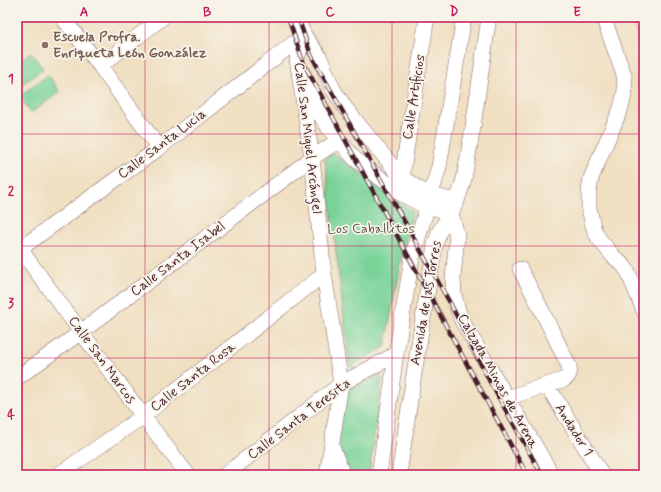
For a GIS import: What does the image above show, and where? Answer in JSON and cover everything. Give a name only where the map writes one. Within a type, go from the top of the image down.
[{"type":"street","points":[[62,17],[100,66],[159,148]]},
{"type":"street","points":[[100,66],[163,17]]},
{"type":"street","points":[[296,17],[304,35],[319,56],[333,89],[346,108],[401,177],[416,187],[429,200],[454,207]]},
{"type":"street","name":"Calle Artificios","points":[[400,193],[401,177],[427,17]]},
{"type":"street","name":"Avenida de las Torres","points":[[379,475],[396,354],[412,258],[439,167],[464,17]]},
{"type":"street","name":"Avenida de las Torres","points":[[399,475],[435,245],[439,232],[454,207],[464,179],[489,17]]},
{"type":"street","points":[[604,17],[624,75],[625,91],[621,108],[591,178],[589,208],[592,226],[595,232],[604,245],[628,272],[644,311]]},
{"type":"street","points":[[642,17],[644,26]]},
{"type":"street","name":"Calle San Miguel Arcángel","points":[[304,35],[297,59],[312,158],[324,274],[341,384],[327,475]]},
{"type":"street","name":"Calle Santa Lucía","points":[[18,248],[159,148],[304,35]]},
{"type":"street","points":[[299,70],[317,110],[331,131],[355,159],[400,193],[421,204],[429,200]]},
{"type":"street","name":"Calle Santa Isabel","points":[[17,378],[81,332],[312,158],[339,140]]},
{"type":"street","name":"Calzada Minas de Arena","points":[[454,207],[457,236],[453,279],[457,307],[462,320],[552,475]]},
{"type":"street","name":"Calle San Marcos","points":[[18,248],[188,475]]},
{"type":"street","points":[[507,398],[565,379],[568,377],[570,370],[520,269]]},
{"type":"street","name":"Calle Santa Rosa","points":[[58,475],[143,416],[324,274]]},
{"type":"street","name":"Calle Santa Teresita","points":[[225,475],[341,384],[396,354]]},
{"type":"street","name":"Andador 1","points":[[547,385],[602,475]]},
{"type":"street","points":[[331,446],[343,475]]},
{"type":"green space","points":[[31,52],[43,69],[17,88],[17,63]]},
{"type":"green space","points":[[48,75],[60,92],[31,113],[19,96]]},
{"type":"green space","name":"Los Caballitos","points":[[333,153],[413,212],[401,258],[385,347],[350,368],[325,159]]},
{"type":"green space","points":[[380,375],[382,378],[369,475],[333,475],[343,391]]},
{"type":"railway","points":[[288,17],[303,62],[527,475]]},
{"type":"railway","points":[[298,17],[311,55],[450,303],[490,382],[542,475]]},
{"type":"place","name":"Escuela Profra. Enriqueta León González","points":[[45,45]]}]
